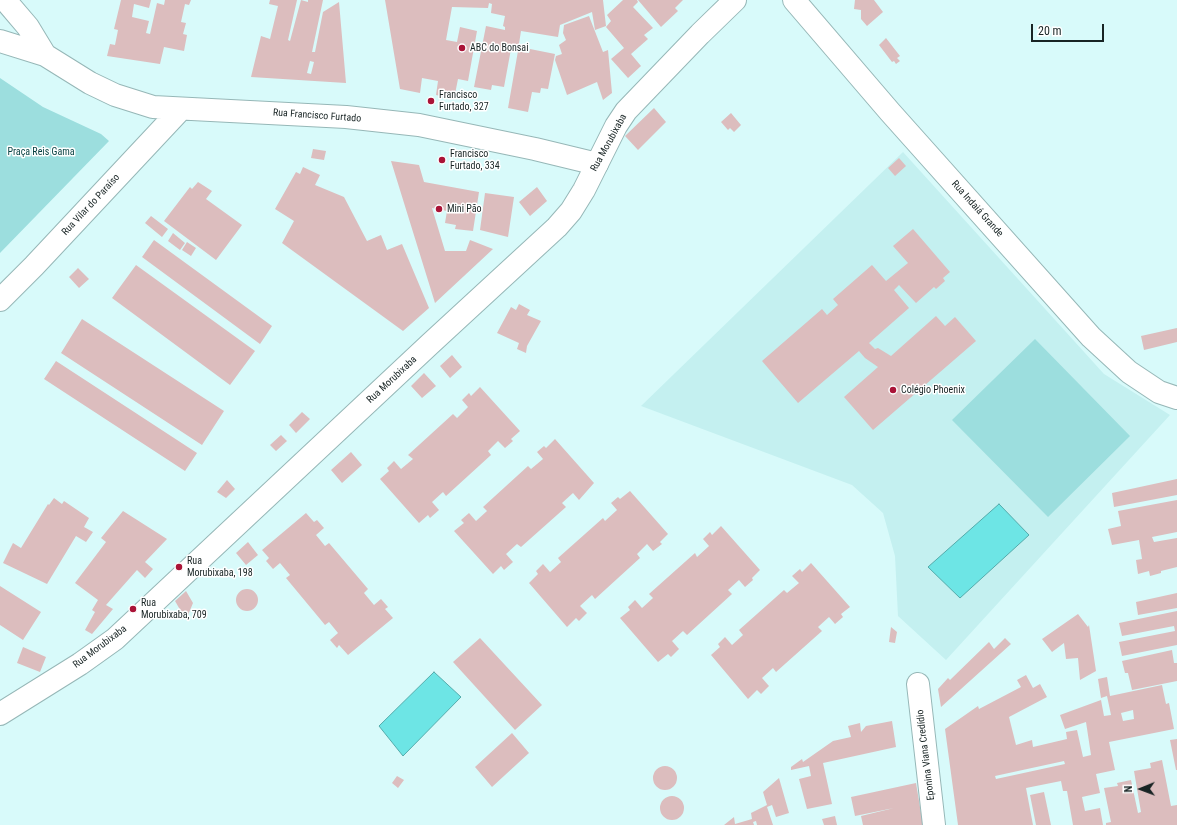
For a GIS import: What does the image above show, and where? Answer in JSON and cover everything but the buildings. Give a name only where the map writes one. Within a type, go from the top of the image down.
[{"type":"street","name":"Rua Francisco Furtado","points":[[5,0],[28,27],[45,55]]},
{"type":"street","name":"Rua Morubixaba","points":[[0,714],[80,664],[116,639],[430,344],[557,227],[578,200],[616,126],[626,111],[735,0]]},
{"type":"street","name":"Rua Indaiá Grande","points":[[794,0],[890,112],[1091,337],[1129,372],[1160,392],[1177,398]]},
{"type":"street","name":"Rua Francisco Furtado","points":[[0,41],[45,55],[90,84],[115,95],[153,107],[346,117],[419,125],[535,149],[597,164]]},
{"type":"street","name":"Rua Vilar do Paraíso","points":[[0,300],[34,266],[181,109]]},
{"type":"street","name":"Eponina Viana Credídio","points":[[918,684],[934,825]]},
{"type":"shaded area","name":"Colégio Phoenix","points":[[903,152],[1104,374],[1170,415],[946,660],[898,616],[895,556],[883,513],[852,485],[641,406]]},
{"type":"shaded area","points":[[999,504],[1029,535],[960,598],[928,567]]},
{"type":"shaded area","points":[[434,672],[461,697],[403,756],[379,726]]},
{"type":"green space","name":"Praça Reis Gama","points":[[0,78],[43,107],[101,134],[109,141],[0,253]]},
{"type":"green space","points":[[1035,339],[1130,436],[1048,517],[952,420]]},
{"type":"place","name":"ABC do Bonsai","points":[[462,48]]},
{"type":"place","name":"Francisco Furtado, 327","points":[[431,101]]},
{"type":"place","name":"Francisco Furtado, 334","points":[[442,160]]},
{"type":"place","name":"Mini Pão","points":[[439,209]]},
{"type":"place","name":"Colégio Phoenix","points":[[893,390]]},
{"type":"place","name":"Rua Morubixaba, 198","points":[[179,567]]},
{"type":"place","name":"Rua Morubixaba, 709","points":[[133,609]]}]
